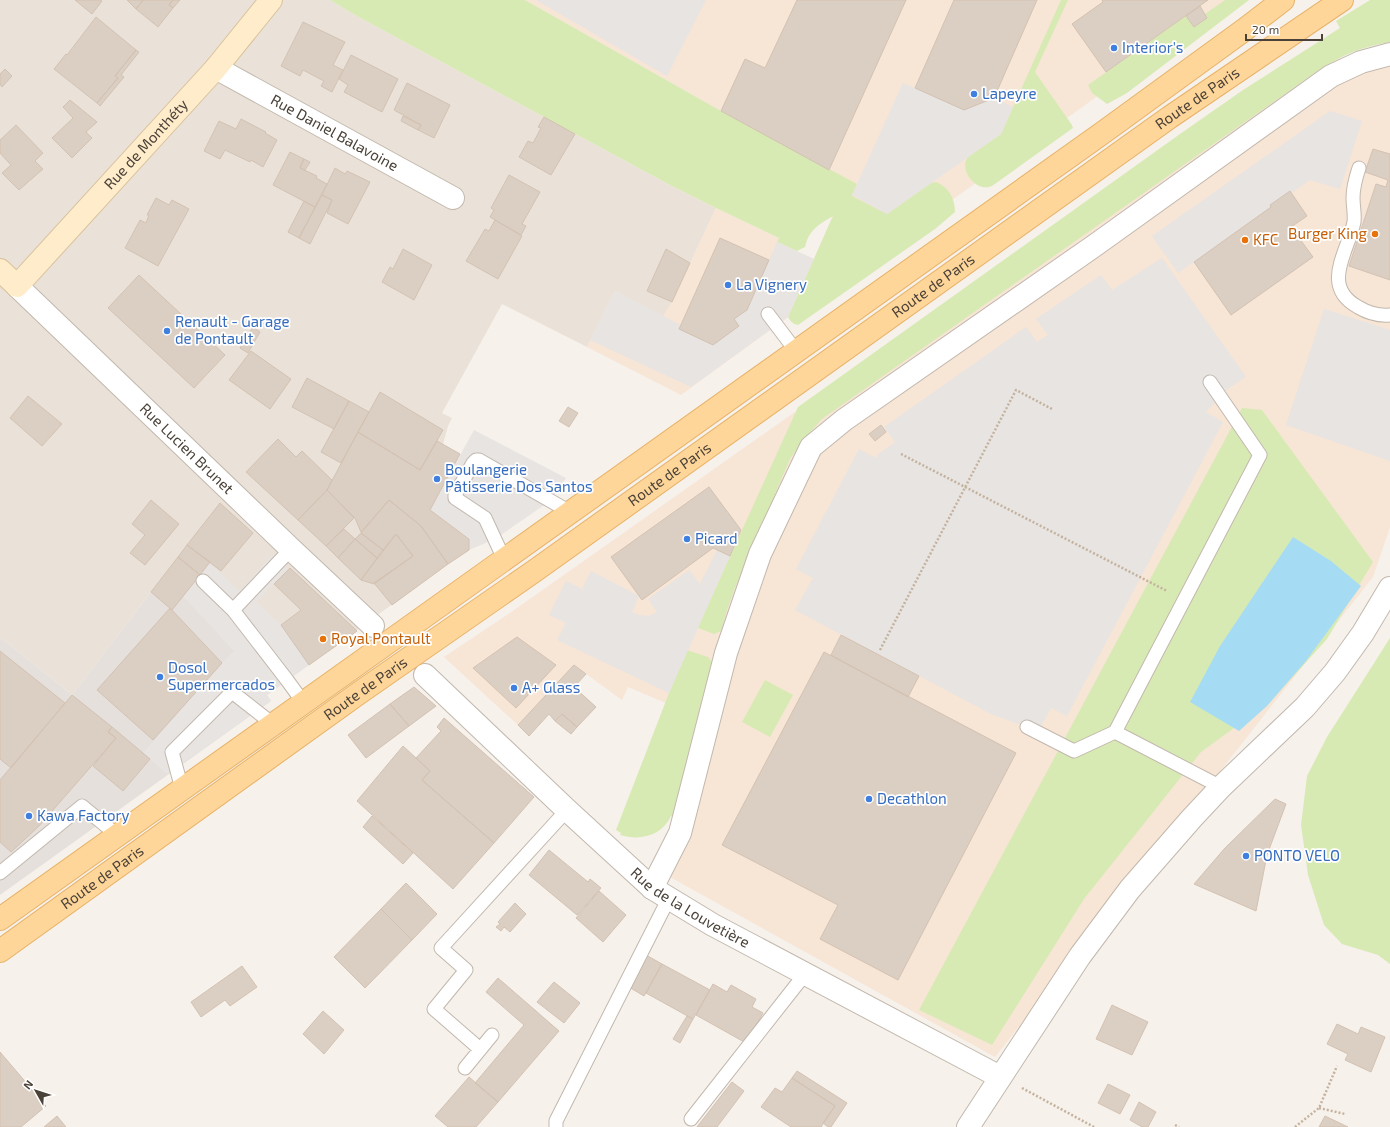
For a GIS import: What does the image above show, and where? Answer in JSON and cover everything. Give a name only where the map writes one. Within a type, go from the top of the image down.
[{"type":"main road","name":"Route de Paris","points":[[0,919],[1101,134],[1283,0]]},
{"type":"main road","name":"Route de Paris","points":[[0,951],[359,693],[540,568],[1170,117],[1342,0]]},
{"type":"street","name":"Rue de Monthéty","points":[[17,286],[216,68],[271,0]]},
{"type":"street","points":[[661,893],[680,833],[726,652],[760,554],[811,447],[844,420],[1094,246],[1331,76],[1361,62],[1390,54]]},
{"type":"street","name":"Rue Daniel Balavoine","points":[[216,68],[453,198]]},
{"type":"street","name":"Rue Lucien Brunet","points":[[0,270],[373,626]]},
{"type":"street","points":[[968,1127],[1103,923],[1164,849],[1220,788],[1299,712],[1335,672],[1363,632],[1390,588]]},
{"type":"street","name":"Rue de la Louvetière","points":[[425,676],[567,810],[661,893],[713,925],[1000,1077]]},
{"type":"lane","points":[[1359,168],[1353,190],[1354,222],[1338,271],[1339,285],[1344,296],[1357,307],[1375,314],[1390,315]]},
{"type":"lane","points":[[768,314],[796,351]]},
{"type":"lane","points":[[1027,727],[1074,751],[1115,732],[1260,455],[1210,382]]},
{"type":"lane","points":[[504,559],[485,518],[455,498],[455,495],[476,460],[570,512]]},
{"type":"lane","points":[[233,610],[291,549]]},
{"type":"lane","points":[[203,581],[233,610],[303,702]]},
{"type":"lane","points":[[182,788],[172,752],[232,692],[273,724]]},
{"type":"lane","points":[[1115,732],[1220,788]]},
{"type":"lane","points":[[0,873],[82,806],[117,835]]},
{"type":"lane","points":[[480,1049],[434,1009],[466,970],[441,948],[567,810]]},
{"type":"lane","points":[[556,1127],[556,1121],[661,893]]},
{"type":"lane","points":[[691,1119],[805,974]]},
{"type":"lane","points":[[465,1068],[492,1035]]},
{"type":"path","points":[[880,650],[1016,390],[1052,409]]},
{"type":"path","points":[[901,454],[1184,600]]},
{"type":"path","points":[[1295,1127],[1318,1108],[1337,1066]]},
{"type":"path","points":[[1000,1077],[1094,1127]]},
{"type":"path","points":[[1318,1108],[1345,1114]]},
{"type":"path","points":[[1175,1125],[1180,1127]]},
{"type":"shaded area","points":[[0,0],[330,0],[355,15],[670,185],[716,208],[672,302],[663,317],[615,291],[587,347],[502,304],[442,413],[452,418],[448,426],[421,526],[448,564],[267,695],[183,596],[172,610],[151,592],[72,695],[0,637]]},
{"type":"shaded area","points":[[525,0],[1230,0],[681,395],[587,347],[615,291],[663,316],[672,302],[716,208],[779,238],[777,242],[814,259],[848,180],[721,111]]},
{"type":"shaded area","points":[[536,0],[706,0],[667,76]]},
{"type":"shaded area","points":[[1390,53],[1390,527],[1373,577],[995,1057],[661,872],[680,833],[666,703],[628,687],[622,700],[574,665],[518,725],[444,657],[510,613],[795,412],[819,416],[1325,60]]},
{"type":"shaded area","points":[[903,83],[964,110],[994,98],[1013,107],[1001,134],[887,214],[852,195]]},
{"type":"shaded area","points":[[1330,111],[1362,121],[1340,189],[1310,180],[1178,273],[1152,236]]},
{"type":"shaded area","points":[[777,242],[814,259],[788,317],[691,387],[590,340],[615,291],[681,325],[679,329],[734,319],[747,310]]},
{"type":"shaded area","points":[[1162,258],[1246,377],[1229,388],[1206,412],[1223,422],[1067,716],[1051,708],[1038,732],[991,714],[795,610],[813,578],[796,569],[859,449],[876,458],[877,455],[895,442],[884,427],[1026,327],[1037,342],[1048,335],[1036,319],[1101,275],[1112,290]]},
{"type":"shaded area","points":[[1324,309],[1390,330],[1390,461],[1286,425]]},
{"type":"shaded area","points":[[474,430],[566,478],[550,501],[495,539],[469,550],[469,538],[430,510]]},
{"type":"shaded area","points":[[717,550],[730,556],[669,693],[557,640],[566,623],[549,615],[566,581],[582,589],[591,571],[639,596],[632,612],[639,615],[649,616],[657,612],[648,599],[689,570],[700,584]]},
{"type":"shaded area","points":[[273,554],[288,569],[256,602],[281,625],[309,665],[267,695],[271,701],[167,774],[143,753],[234,651],[183,596],[210,562],[237,590],[241,590]]},
{"type":"shaded area","points":[[151,592],[172,610],[183,596],[235,651],[271,701],[0,895],[0,637],[72,695]]},
{"type":"green space","points":[[330,0],[525,0],[721,111],[857,184],[852,196],[887,214],[931,183],[936,182],[948,190],[954,203],[955,212],[935,229],[796,325],[788,317],[833,216],[815,228],[806,241],[805,247],[797,251],[777,242],[779,238],[670,185],[355,15]]},
{"type":"green space","points":[[1061,0],[1068,0],[1035,72],[1073,128],[992,186],[981,186],[975,183],[967,174],[965,168],[968,157],[1001,134]]},
{"type":"green space","points":[[1225,0],[1249,0],[1127,93],[1107,104],[1092,93],[1088,85],[1186,16],[1194,27],[1207,18],[1205,14]]},
{"type":"green space","points":[[1370,0],[1390,0],[1390,42],[1370,46],[1353,52],[1319,70],[822,419],[805,438],[790,459],[735,588],[721,631],[714,634],[698,628],[798,407],[1180,134],[1243,90],[1340,28],[1336,21]]},
{"type":"green space","points":[[1242,408],[1262,410],[1373,562],[1327,639],[1271,701],[1201,752],[1084,899],[992,1045],[919,1010]]},
{"type":"green space","points":[[1390,638],[1390,964],[1378,955],[1342,944],[1324,925],[1308,875],[1301,825],[1307,776],[1327,737]]},
{"type":"green space","points":[[687,650],[708,657],[713,663],[674,817],[671,816],[662,828],[650,835],[643,837],[628,837],[620,835],[621,833],[616,830]]},
{"type":"green space","points":[[765,680],[793,695],[770,737],[742,722]]},
{"type":"water","points":[[1293,537],[1331,561],[1361,586],[1306,661],[1267,706],[1239,731],[1190,702],[1220,646]]},
{"type":"building","points":[[75,0],[100,0],[102,1],[92,14]]},
{"type":"building","points":[[127,0],[143,0],[136,9]]},
{"type":"building","points":[[143,0],[173,0],[169,5],[173,8],[158,27],[136,9]]},
{"type":"building","points":[[173,0],[180,0],[173,8],[169,5]]},
{"type":"building","points":[[797,0],[906,0],[829,170],[721,111],[745,59],[765,68]]},
{"type":"building","points":[[954,0],[1037,0],[994,98],[964,110],[915,88]]},
{"type":"building","name":"Interior's","points":[[1102,0],[1208,0],[1106,72],[1072,24],[1103,2]]},
{"type":"building","points":[[1200,6],[1207,18],[1194,27],[1186,16]]},
{"type":"building","points":[[96,17],[136,50],[115,76],[118,78],[97,103],[54,69],[66,54],[67,55]]},
{"type":"building","points":[[303,22],[345,42],[333,65],[343,70],[332,92],[321,86],[324,81],[303,70],[300,76],[281,66]]},
{"type":"building","points":[[136,50],[139,52],[121,75],[124,77],[100,106],[97,103],[118,78],[115,76]]},
{"type":"building","points":[[351,55],[398,79],[382,112],[344,92],[348,85],[339,79]]},
{"type":"building","points":[[5,69],[12,76],[2,87],[0,84],[0,74]]},
{"type":"building","points":[[407,83],[450,105],[434,138],[418,130],[421,125],[394,110]]},
{"type":"building","points":[[70,100],[97,122],[86,132],[92,138],[72,158],[52,138],[73,118],[63,107]]},
{"type":"building","points":[[403,116],[421,125],[418,130],[401,121]]},
{"type":"building","points":[[544,117],[575,134],[551,175],[519,157],[528,141],[533,143],[541,128],[538,127]]},
{"type":"building","points":[[241,119],[266,132],[265,133],[277,140],[263,167],[251,160],[250,162],[225,150],[220,159],[204,151],[219,121],[236,129]]},
{"type":"building","points":[[16,125],[43,153],[35,161],[43,169],[19,190],[2,173],[11,165],[0,153],[0,140]]},
{"type":"building","name":"Burger King","points":[[1373,149],[1390,154],[1390,280],[1349,266],[1376,184],[1386,187],[1388,180],[1365,172]]},
{"type":"building","points":[[290,152],[304,159],[300,168],[317,176],[316,178],[327,184],[315,207],[273,185]]},
{"type":"building","points":[[304,159],[310,162],[305,170],[300,168]]},
{"type":"building","points":[[335,168],[345,174],[347,171],[370,182],[348,224],[327,213],[332,200],[322,195]]},
{"type":"building","points":[[509,175],[540,192],[522,224],[526,226],[521,235],[490,217],[494,210],[491,208]]},
{"type":"building","points":[[1290,191],[1307,216],[1291,227],[1313,257],[1231,315],[1194,262],[1271,207],[1270,205]]},
{"type":"building","points":[[322,195],[332,200],[310,244],[299,238]]},
{"type":"building","points":[[156,198],[169,205],[172,200],[189,209],[158,266],[125,248],[140,220],[146,223],[149,215],[147,215]]},
{"type":"building","points":[[304,201],[315,207],[299,238],[288,232]]},
{"type":"building","points":[[495,220],[522,236],[498,279],[466,261],[485,229],[489,231]]},
{"type":"building","name":"La Vignery","points":[[720,238],[769,260],[747,310],[734,319],[739,326],[713,345],[679,329]]},
{"type":"building","points":[[403,249],[432,265],[414,300],[382,282],[390,267],[393,269]]},
{"type":"building","points":[[666,249],[690,263],[672,302],[647,291]]},
{"type":"building","name":"Renault - Garage de Pontault","points":[[139,275],[225,355],[194,388],[108,308]]},
{"type":"building","points":[[253,327],[260,332],[248,353],[240,348]]},
{"type":"building","points":[[251,351],[291,379],[270,409],[229,380]]},
{"type":"building","points":[[307,378],[349,401],[334,429],[292,407]]},
{"type":"building","points":[[380,392],[443,430],[420,470],[358,432]]},
{"type":"building","points":[[28,396],[62,424],[42,446],[10,418]]},
{"type":"building","points":[[349,401],[369,412],[341,463],[321,452]]},
{"type":"building","points":[[568,407],[578,413],[569,427],[559,421]]},
{"type":"building","points":[[881,425],[886,432],[875,441],[869,434]]},
{"type":"building","points":[[358,432],[420,470],[437,441],[460,454],[430,510],[469,539],[469,550],[448,564],[421,526],[389,500],[361,532],[355,518],[327,490]]},
{"type":"building","points":[[278,439],[296,457],[302,451],[332,480],[327,490],[298,520],[246,472]]},
{"type":"building","name":"Picard","points":[[709,487],[741,530],[730,556],[713,548],[642,600],[611,557]]},
{"type":"building","points":[[327,490],[354,518],[326,546],[298,520]]},
{"type":"building","points":[[151,500],[179,524],[145,565],[130,553],[145,535],[132,524]]},
{"type":"building","points":[[389,500],[421,526],[448,564],[392,605],[374,583],[413,556],[396,534],[383,550],[361,533]]},
{"type":"building","points":[[220,503],[253,533],[221,571],[187,545]]},
{"type":"building","points":[[344,529],[355,539],[338,558],[326,546]]},
{"type":"building","points":[[361,533],[383,550],[377,558],[355,539]]},
{"type":"building","points":[[396,534],[413,556],[374,584],[361,580]]},
{"type":"building","points":[[355,539],[377,558],[361,580],[338,558]]},
{"type":"building","points":[[187,545],[210,562],[200,575],[178,557]]},
{"type":"building","points":[[178,557],[200,575],[172,610],[151,592]]},
{"type":"building","points":[[290,568],[357,631],[309,665],[281,625],[301,610],[274,584]]},
{"type":"building","name":"Dosol Supermercados","points":[[170,608],[222,663],[153,740],[97,690]]},
{"type":"building","points":[[841,635],[919,676],[908,697],[831,655]]},
{"type":"building","name":"A+ Glass","points":[[517,637],[556,665],[516,708],[473,668]]},
{"type":"building","points":[[0,651],[65,703],[11,768],[0,759]]},
{"type":"building","name":"Decathlon","points":[[824,652],[1016,753],[898,980],[820,939],[838,905],[722,845]]},
{"type":"building","points":[[574,665],[586,674],[574,687],[596,707],[577,727],[562,714],[555,721],[549,714],[529,736],[518,725]]},
{"type":"building","points":[[414,687],[436,706],[409,726],[390,704]]},
{"type":"building","points":[[72,695],[112,727],[108,732],[116,738],[39,826],[11,852],[0,842],[0,780]]},
{"type":"building","points":[[390,704],[409,726],[366,758],[348,735]]},
{"type":"building","points":[[562,714],[577,727],[571,734],[555,721]]},
{"type":"building","points":[[444,718],[534,797],[494,843],[422,780],[430,771],[416,758],[441,731],[437,727]]},
{"type":"building","points":[[112,727],[150,759],[123,791],[93,766],[116,738],[108,732]]},
{"type":"building","points":[[403,746],[430,771],[422,780],[494,843],[453,889],[357,801]]},
{"type":"building","points":[[1275,799],[1286,804],[1267,855],[1256,911],[1194,884],[1225,848]]},
{"type":"building","points":[[372,816],[413,853],[403,864],[363,827]]},
{"type":"building","points":[[549,850],[588,882],[590,879],[601,888],[577,915],[529,875]]},
{"type":"building","points":[[406,883],[437,914],[412,940],[381,909]]},
{"type":"building","points":[[599,891],[626,915],[603,942],[576,918]]},
{"type":"building","points":[[515,903],[526,914],[510,932],[504,927],[501,931],[496,927],[500,924],[498,922]]},
{"type":"building","points":[[381,909],[412,940],[365,988],[334,957]]},
{"type":"building","points":[[646,955],[662,964],[644,996],[629,987]]},
{"type":"building","points":[[662,964],[710,990],[693,1019],[646,993]]},
{"type":"building","points":[[242,966],[257,987],[230,1006],[225,1000],[201,1017],[191,1002]]},
{"type":"building","points":[[498,978],[559,1031],[498,1102],[475,1083],[524,1025],[486,992]]},
{"type":"building","points":[[554,982],[580,1003],[564,1023],[537,1002]]},
{"type":"building","points":[[713,984],[727,992],[731,985],[756,999],[752,1007],[763,1013],[746,1043],[696,1015]]},
{"type":"building","points":[[1112,1005],[1148,1022],[1132,1055],[1096,1039]]},
{"type":"building","points":[[323,1011],[344,1030],[324,1054],[303,1034]]},
{"type":"building","points":[[687,1016],[693,1019],[680,1043],[673,1039]]},
{"type":"building","points":[[1337,1024],[1358,1034],[1361,1027],[1385,1037],[1371,1072],[1345,1060],[1348,1054],[1327,1044]]},
{"type":"building","points":[[0,1052],[46,1106],[21,1127],[0,1127]]},
{"type":"building","points":[[797,1071],[847,1103],[831,1127],[828,1127],[823,1123],[835,1106],[792,1078]]},
{"type":"building","points":[[469,1077],[498,1102],[476,1127],[448,1127],[435,1116]]},
{"type":"building","points":[[792,1078],[835,1106],[821,1127],[791,1127],[761,1107],[775,1088],[782,1092]]},
{"type":"building","points":[[732,1082],[744,1091],[717,1127],[697,1127]]},
{"type":"building","points":[[1108,1084],[1130,1095],[1120,1114],[1098,1103]]},
{"type":"building","points":[[1139,1102],[1156,1112],[1148,1127],[1142,1127],[1130,1120]]},
{"type":"building","points":[[57,1116],[66,1127],[44,1127]]},
{"type":"building","points":[[1325,1116],[1348,1127],[1319,1127]]},
{"type":"place","name":"Interior's","points":[[1114,48]]},
{"type":"place","name":"Lapeyre","points":[[974,94]]},
{"type":"place","name":"Burger King","points":[[1375,234]]},
{"type":"place","name":"KFC","points":[[1245,240]]},
{"type":"place","name":"La Vignery","points":[[728,285]]},
{"type":"place","name":"Renault - Garage de Pontault","points":[[167,331]]},
{"type":"place","name":"Boulangerie Pâtisserie Dos Santos","points":[[437,479]]},
{"type":"place","name":"Picard","points":[[687,539]]},
{"type":"place","name":"Royal Pontault","points":[[323,639]]},
{"type":"place","name":"Dosol Supermercados","points":[[160,677]]},
{"type":"place","name":"A+ Glass","points":[[514,688]]},
{"type":"place","name":"Decathlon","points":[[869,799]]},
{"type":"place","name":"Kawa Factory","points":[[29,816]]},
{"type":"place","name":"PONTO VELO","points":[[1246,856]]}]
